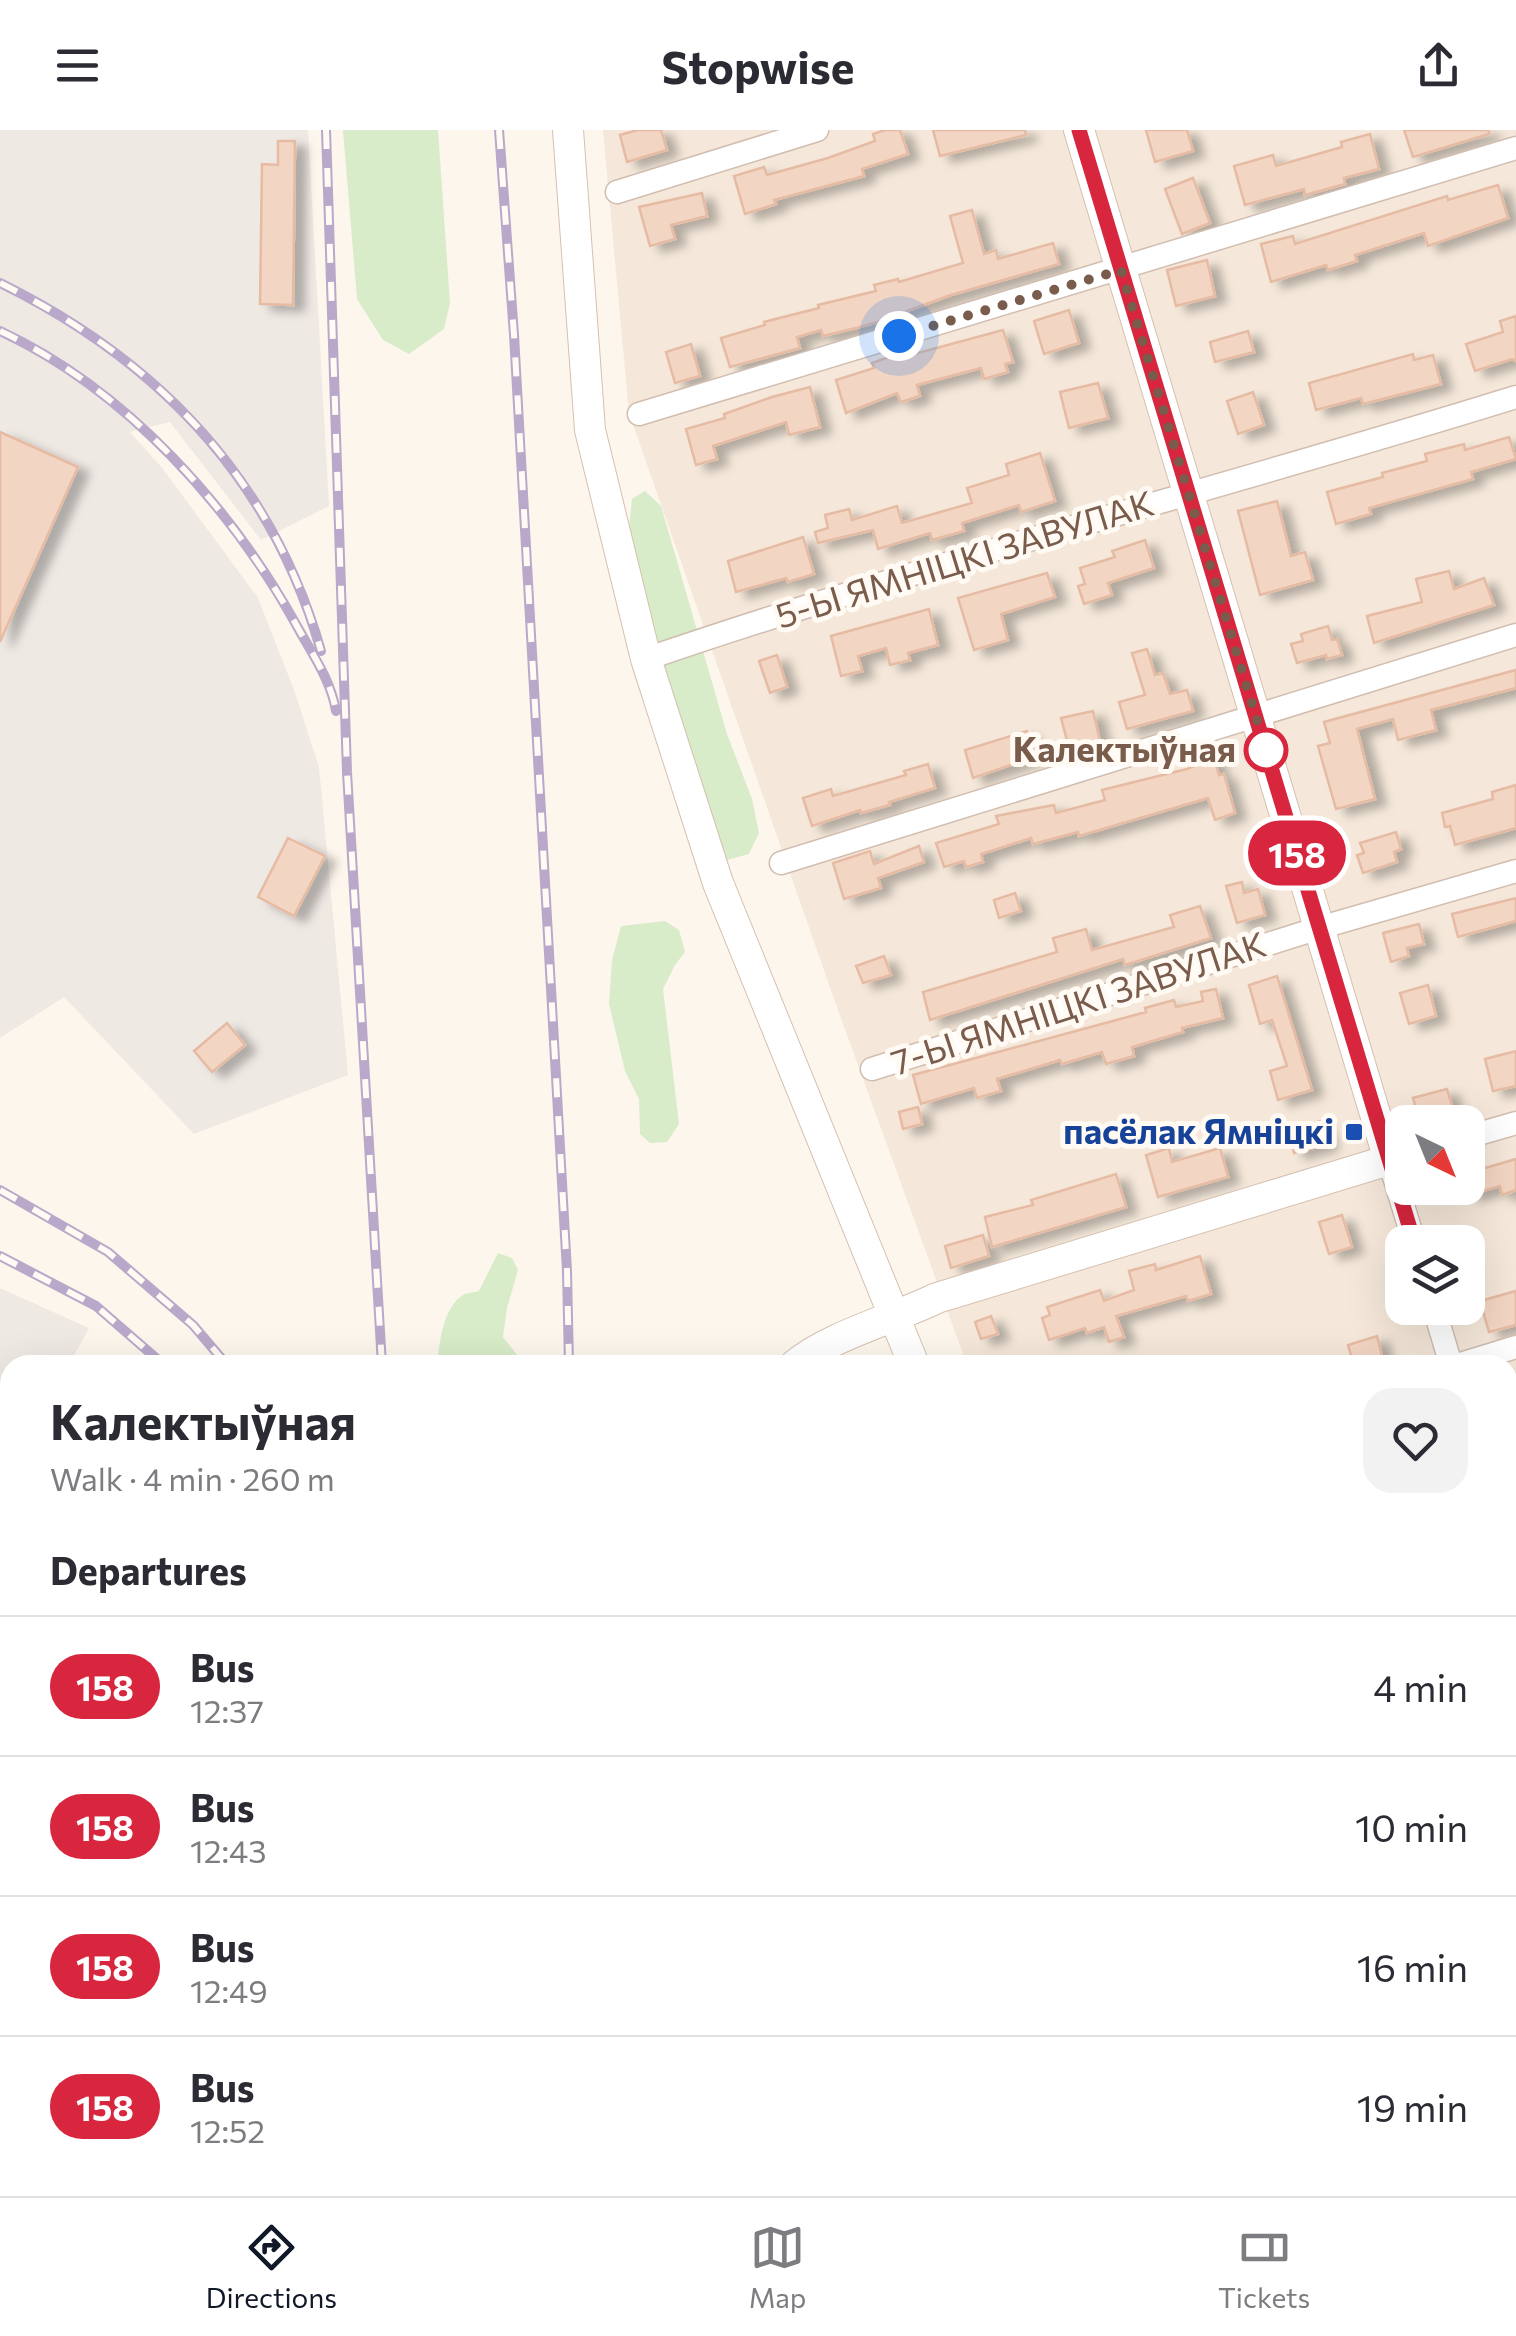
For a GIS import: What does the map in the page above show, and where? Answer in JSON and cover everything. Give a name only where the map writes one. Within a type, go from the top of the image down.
[{"type":"main road","points":[[568,130],[590,430],[646,659],[718,883],[910,1355]]},
{"type":"main road","points":[[1079,130],[1319,928],[1385,1125]]},
{"type":"main road","points":[[807,1355],[937,1298],[1385,1161]]},
{"type":"street","points":[[617,192],[817,130]]},
{"type":"street","points":[[639,414],[1516,148]]},
{"type":"street","name":"5-Ы ЯМНІЦКІ ЗАВУЛАК","points":[[646,659],[1188,492],[1516,397]]},
{"type":"street","points":[[782,863],[1516,636]]},
{"type":"street","name":"7-Ы ЯМНІЦКІ ЗАВУЛАК","points":[[872,1069],[1319,928],[1516,871]]},
{"type":"street","points":[[1485,1132],[1516,1123]]},
{"type":"street","points":[[1440,1325],[1450,1355]]},
{"type":"street","points":[[1487,1355],[1516,1346]]},
{"type":"shaded area","points":[[0,130],[308,130],[329,506],[261,540],[170,422],[130,432],[163,469],[258,598],[294,690],[319,767],[348,1075],[194,1134],[64,997],[0,1038]]},
{"type":"shaded area","points":[[603,130],[1516,130],[1516,1355],[963,1355],[629,413]]},
{"type":"shaded area","points":[[0,1288],[89,1328],[74,1355],[0,1355]]},
{"type":"green space","points":[[343,130],[438,130],[450,303],[444,329],[409,354],[383,340],[357,299]]},
{"type":"green space","points":[[645,491],[661,506],[727,734],[752,799],[759,833],[749,854],[723,861],[707,846],[628,537],[632,499]]},
{"type":"green space","points":[[665,921],[679,930],[685,952],[663,989],[679,1124],[667,1142],[650,1143],[640,1134],[639,1099],[625,1071],[609,1004],[612,960],[621,926]]},
{"type":"green space","points":[[498,1253],[512,1258],[518,1270],[503,1337],[517,1355],[438,1355],[451,1308],[463,1295],[479,1291]]},
{"type":"building","points":[[661,130],[667,150],[627,162],[620,135]]},
{"type":"building","points":[[900,130],[908,154],[862,169],[864,176],[774,200],[776,204],[745,214],[734,176],[764,167],[767,175],[828,158],[875,141],[873,134]]},
{"type":"building","points":[[933,130],[1025,130],[1026,135],[940,156]]},
{"type":"building","points":[[1146,130],[1187,130],[1193,151],[1155,162]]},
{"type":"building","points":[[1404,130],[1489,130],[1489,134],[1413,157]]},
{"type":"building","points":[[1370,134],[1379,169],[1344,178],[1345,184],[1305,195],[1304,189],[1245,205],[1234,166],[1273,155],[1276,166],[1342,147],[1341,142]]},
{"type":"building","points":[[278,141],[295,141],[293,305],[260,304],[262,164],[278,165]]},
{"type":"building","points":[[1193,178],[1210,223],[1182,234],[1165,189]]},
{"type":"building","points":[[1498,185],[1508,218],[1428,246],[1424,233],[1355,255],[1357,261],[1328,270],[1326,265],[1271,282],[1261,244],[1293,236],[1295,244],[1447,196],[1448,200]]},
{"type":"building","points":[[702,193],[707,216],[671,225],[675,239],[650,246],[639,207]]},
{"type":"building","points":[[972,210],[984,254],[996,250],[998,259],[1053,243],[1059,264],[951,295],[907,314],[823,336],[821,330],[797,337],[800,348],[730,367],[721,338],[819,308],[818,305],[876,291],[874,285],[898,279],[899,282],[963,263],[950,216]]},
{"type":"building","points":[[1207,260],[1215,296],[1176,306],[1167,270]]},
{"type":"building","points":[[1069,310],[1079,343],[1044,354],[1034,321]]},
{"type":"building","points":[[1516,316],[1516,361],[1475,371],[1466,344],[1503,332],[1500,321]]},
{"type":"building","points":[[1003,330],[1013,362],[1005,364],[1008,372],[984,379],[981,368],[917,385],[920,396],[901,402],[897,393],[846,413],[836,380],[874,368],[872,363],[906,351],[907,356]]},
{"type":"building","points":[[1248,331],[1254,352],[1215,362],[1210,342]]},
{"type":"building","points":[[691,344],[700,376],[675,383],[666,352]]},
{"type":"building","points":[[1413,354],[1414,360],[1433,355],[1441,384],[1363,404],[1361,398],[1316,410],[1309,383]]},
{"type":"building","points":[[1098,383],[1108,418],[1069,428],[1060,392]]},
{"type":"building","points":[[810,387],[820,427],[789,435],[786,422],[713,446],[717,459],[696,465],[686,429]]},
{"type":"building","points":[[1253,392],[1264,425],[1238,434],[1227,401]]},
{"type":"building","points":[[0,432],[78,467],[0,642]]},
{"type":"building","points":[[1509,437],[1516,459],[1471,472],[1473,479],[1369,508],[1371,514],[1336,524],[1327,492],[1427,461],[1425,454],[1464,444],[1465,450]]},
{"type":"building","points":[[1040,453],[1055,501],[1021,512],[1019,505],[962,523],[964,531],[932,540],[930,533],[878,549],[873,530],[818,543],[815,532],[828,528],[825,515],[849,509],[852,520],[897,506],[902,523],[972,503],[967,488],[1009,475],[1006,464]]},
{"type":"building","points":[[1277,501],[1291,556],[1305,552],[1313,580],[1260,595],[1238,511]]},
{"type":"building","points":[[803,537],[814,574],[736,592],[728,561]]},
{"type":"building","points":[[1145,540],[1154,568],[1108,583],[1112,595],[1084,604],[1078,586],[1085,584],[1080,568],[1115,557],[1112,551]]},
{"type":"building","points":[[1449,571],[1454,589],[1484,578],[1494,605],[1374,643],[1367,616],[1422,602],[1416,579]]},
{"type":"building","points":[[1047,573],[1055,597],[1001,614],[1008,640],[974,650],[958,598]]},
{"type":"building","points":[[929,609],[938,645],[908,653],[910,660],[890,665],[886,648],[858,656],[862,671],[841,676],[831,636]]},
{"type":"building","points":[[1328,626],[1342,655],[1297,663],[1291,644],[1303,641],[1301,634]]},
{"type":"building","points":[[1147,649],[1155,675],[1163,673],[1170,694],[1187,690],[1193,711],[1127,729],[1119,702],[1145,695],[1132,653]]},
{"type":"building","points":[[777,655],[787,687],[770,693],[759,661]]},
{"type":"building","points":[[1516,670],[1516,688],[1431,710],[1436,730],[1398,740],[1393,719],[1357,729],[1375,799],[1336,809],[1318,746],[1330,743],[1324,722]]},
{"type":"building","points":[[1093,711],[1100,741],[1069,748],[1061,718]]},
{"type":"building","points":[[1027,731],[1034,757],[973,778],[965,750]]},
{"type":"building","points":[[1212,752],[1219,775],[1224,774],[1235,813],[1215,820],[1208,798],[1079,836],[1078,832],[1033,844],[1031,838],[981,854],[983,862],[966,867],[964,861],[944,867],[936,843],[999,824],[996,816],[1054,805],[1056,813],[1105,800],[1102,790],[1187,769],[1195,766],[1193,758]]},
{"type":"building","points":[[928,764],[935,788],[812,826],[803,798],[831,789],[833,796],[906,775],[904,771]]},
{"type":"building","points":[[1516,785],[1516,828],[1455,845],[1442,813],[1493,799],[1492,792]]},
{"type":"building","points":[[1396,832],[1401,849],[1394,852],[1397,862],[1363,873],[1357,855],[1364,853],[1360,843]]},
{"type":"building","points":[[288,838],[325,856],[294,916],[258,897]]},
{"type":"building","points":[[919,846],[924,862],[878,878],[881,888],[844,899],[833,863],[870,851],[874,864]]},
{"type":"building","points":[[1242,882],[1244,893],[1258,889],[1265,915],[1237,923],[1226,886]]},
{"type":"building","points":[[1015,893],[1021,911],[999,918],[994,900]]},
{"type":"building","points":[[1516,898],[1516,921],[1458,937],[1452,914]]},
{"type":"building","points":[[1200,906],[1211,938],[1125,965],[1123,959],[930,1020],[923,992],[1057,952],[1053,938],[1086,929],[1092,950],[1174,927],[1170,915]]},
{"type":"building","points":[[1419,924],[1424,944],[1407,948],[1409,956],[1391,962],[1383,933]]},
{"type":"building","points":[[884,956],[891,975],[863,983],[856,966]]},
{"type":"building","points":[[1277,976],[1312,1090],[1278,1100],[1270,1071],[1287,1066],[1272,1020],[1260,1024],[1249,985]]},
{"type":"building","points":[[1428,985],[1436,1016],[1409,1024],[1400,993]]},
{"type":"building","points":[[1216,989],[1223,1018],[1132,1047],[1134,1056],[1106,1064],[1102,1052],[1062,1064],[1060,1060],[997,1079],[1001,1091],[977,1098],[974,1088],[921,1104],[913,1075],[1146,1012],[1145,1008],[1174,1000],[1176,1007],[1203,1001],[1201,992]]},
{"type":"building","points":[[227,1023],[245,1045],[212,1072],[194,1051]]},
{"type":"building","points":[[1516,1051],[1516,1086],[1493,1091],[1485,1059]]},
{"type":"building","points":[[1447,1089],[1452,1105],[1415,1105],[1413,1098]]},
{"type":"building","points":[[918,1107],[922,1124],[903,1129],[899,1112]]},
{"type":"building","points":[[1321,1121],[1327,1144],[1294,1153],[1288,1130]]},
{"type":"building","points":[[1169,1148],[1172,1162],[1220,1148],[1228,1177],[1158,1197],[1146,1155]]},
{"type":"building","points":[[1516,1159],[1516,1190],[1502,1195],[1500,1186],[1485,1190],[1485,1168]]},
{"type":"building","points":[[1116,1174],[1126,1207],[992,1247],[985,1217],[1033,1205],[1031,1200]]},
{"type":"building","points":[[1342,1215],[1352,1247],[1329,1254],[1319,1222]]},
{"type":"building","points":[[983,1235],[989,1256],[951,1268],[945,1246]]},
{"type":"building","points":[[1200,1256],[1211,1294],[1188,1301],[1186,1296],[1116,1316],[1124,1337],[1109,1342],[1104,1327],[1087,1333],[1085,1328],[1049,1340],[1042,1318],[1050,1315],[1047,1307],[1100,1290],[1104,1301],[1134,1290],[1129,1271],[1155,1264],[1156,1270]]},
{"type":"building","points":[[1516,1291],[1516,1325],[1489,1332],[1485,1300]]},
{"type":"building","points":[[991,1316],[998,1334],[981,1339],[975,1322]]},
{"type":"building","points":[[1377,1336],[1382,1355],[1351,1355],[1348,1345]]},
{"type":"railway","points":[[326,130],[347,772],[381,1355]]},
{"type":"railway","points":[[499,130],[514,335],[569,1355]]},
{"type":"railway","points":[[0,283],[110,349],[159,388],[202,432],[240,480],[273,532],[300,589],[321,651]]},
{"type":"railway","points":[[0,331],[91,385],[133,419],[208,497],[271,583],[321,668],[336,711]]},
{"type":"railway","points":[[0,1190],[108,1252],[193,1325],[218,1355]]},
{"type":"railway","points":[[0,1256],[96,1306],[152,1355]]},
{"type":"bus line","name":"158","points":[[1079,130],[1409,1225]]},
{"type":"place","name":"Калектыўная","points":[[1266,750]]},
{"type":"place","name":"пасёлак Ямніцкі","points":[[1354,1132]]},
{"type":"route","points":[[899,336],[1121,270],[1266,750]]}]
